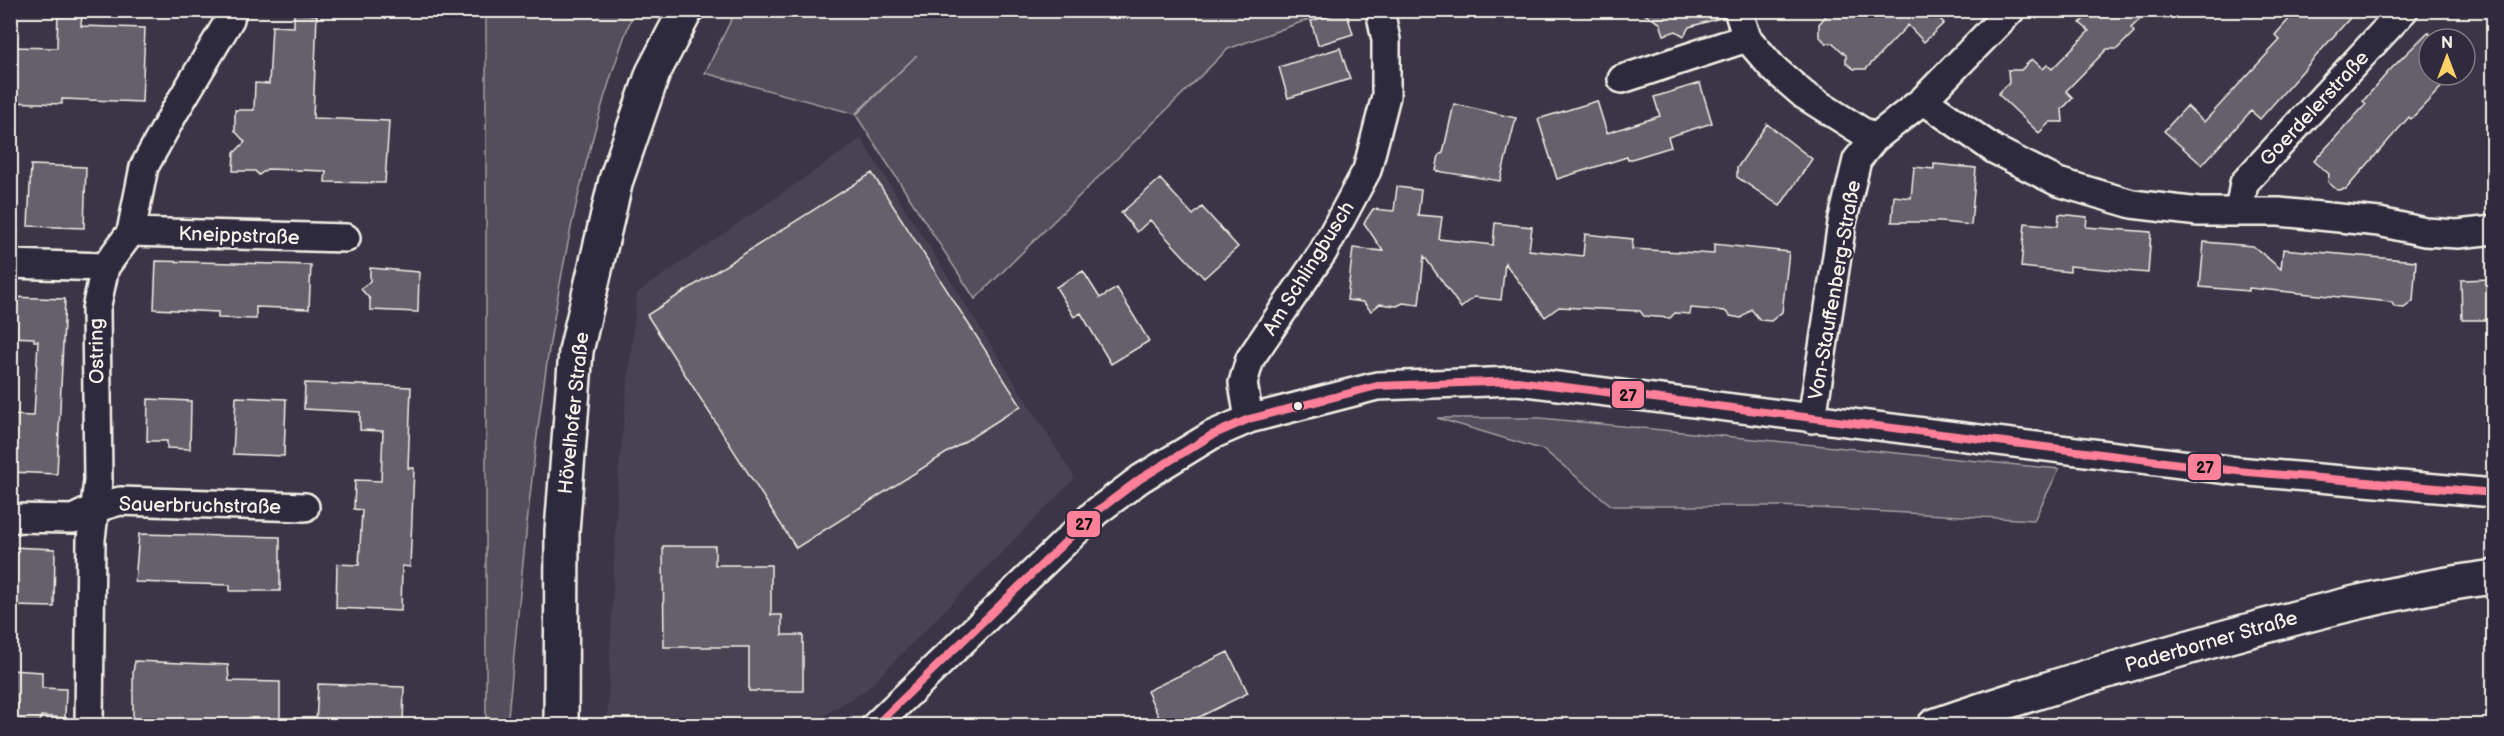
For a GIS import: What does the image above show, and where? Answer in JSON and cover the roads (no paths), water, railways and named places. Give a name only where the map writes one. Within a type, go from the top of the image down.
[{"type":"main road","name":"Hövelhofer Straße","points":[[561,726],[562,531],[576,351],[616,180],[653,73],[686,10]]},
{"type":"main road","name":"Paderborner Straße","points":[[1934,726],[2032,691],[2333,607],[2456,582],[2493,577]]},
{"type":"street","name":"Ostring","points":[[89,726],[91,538],[96,508],[96,309],[105,267],[131,232],[144,167],[230,19],[232,10]]},
{"type":"street","name":"Am Schlingbusch","points":[[1249,419],[1243,383],[1250,359],[1323,252],[1367,170],[1386,96],[1386,40],[1380,10]]},
{"type":"street","points":[[1737,10],[1747,38],[1773,68],[1804,95],[1874,139]]},
{"type":"street","name":"Von-Stauffenberg-Straße","points":[[1812,418],[1842,223],[1857,160],[1874,139],[1923,100],[2011,10]]},
{"type":"street","name":"Goerdelerstraße","points":[[2239,212],[2244,183],[2404,10]]},
{"type":"street","points":[[1622,79],[1747,38]]},
{"type":"street","points":[[1923,100],[1995,150],[2058,182],[2132,204],[2199,212],[2279,212],[2379,222],[2424,231],[2458,234],[2493,230]]},
{"type":"street","name":"Kneippstraße","points":[[131,232],[346,238]]},
{"type":"street","points":[[10,264],[105,267]]},
{"type":"street","points":[[875,726],[1102,507],[1140,479],[1212,435],[1249,419],[1377,386],[1517,381],[2237,471],[2493,493]]},
{"type":"street","name":"Sauerbruchstraße","points":[[10,518],[73,519],[96,508],[120,501],[305,507]]}]
